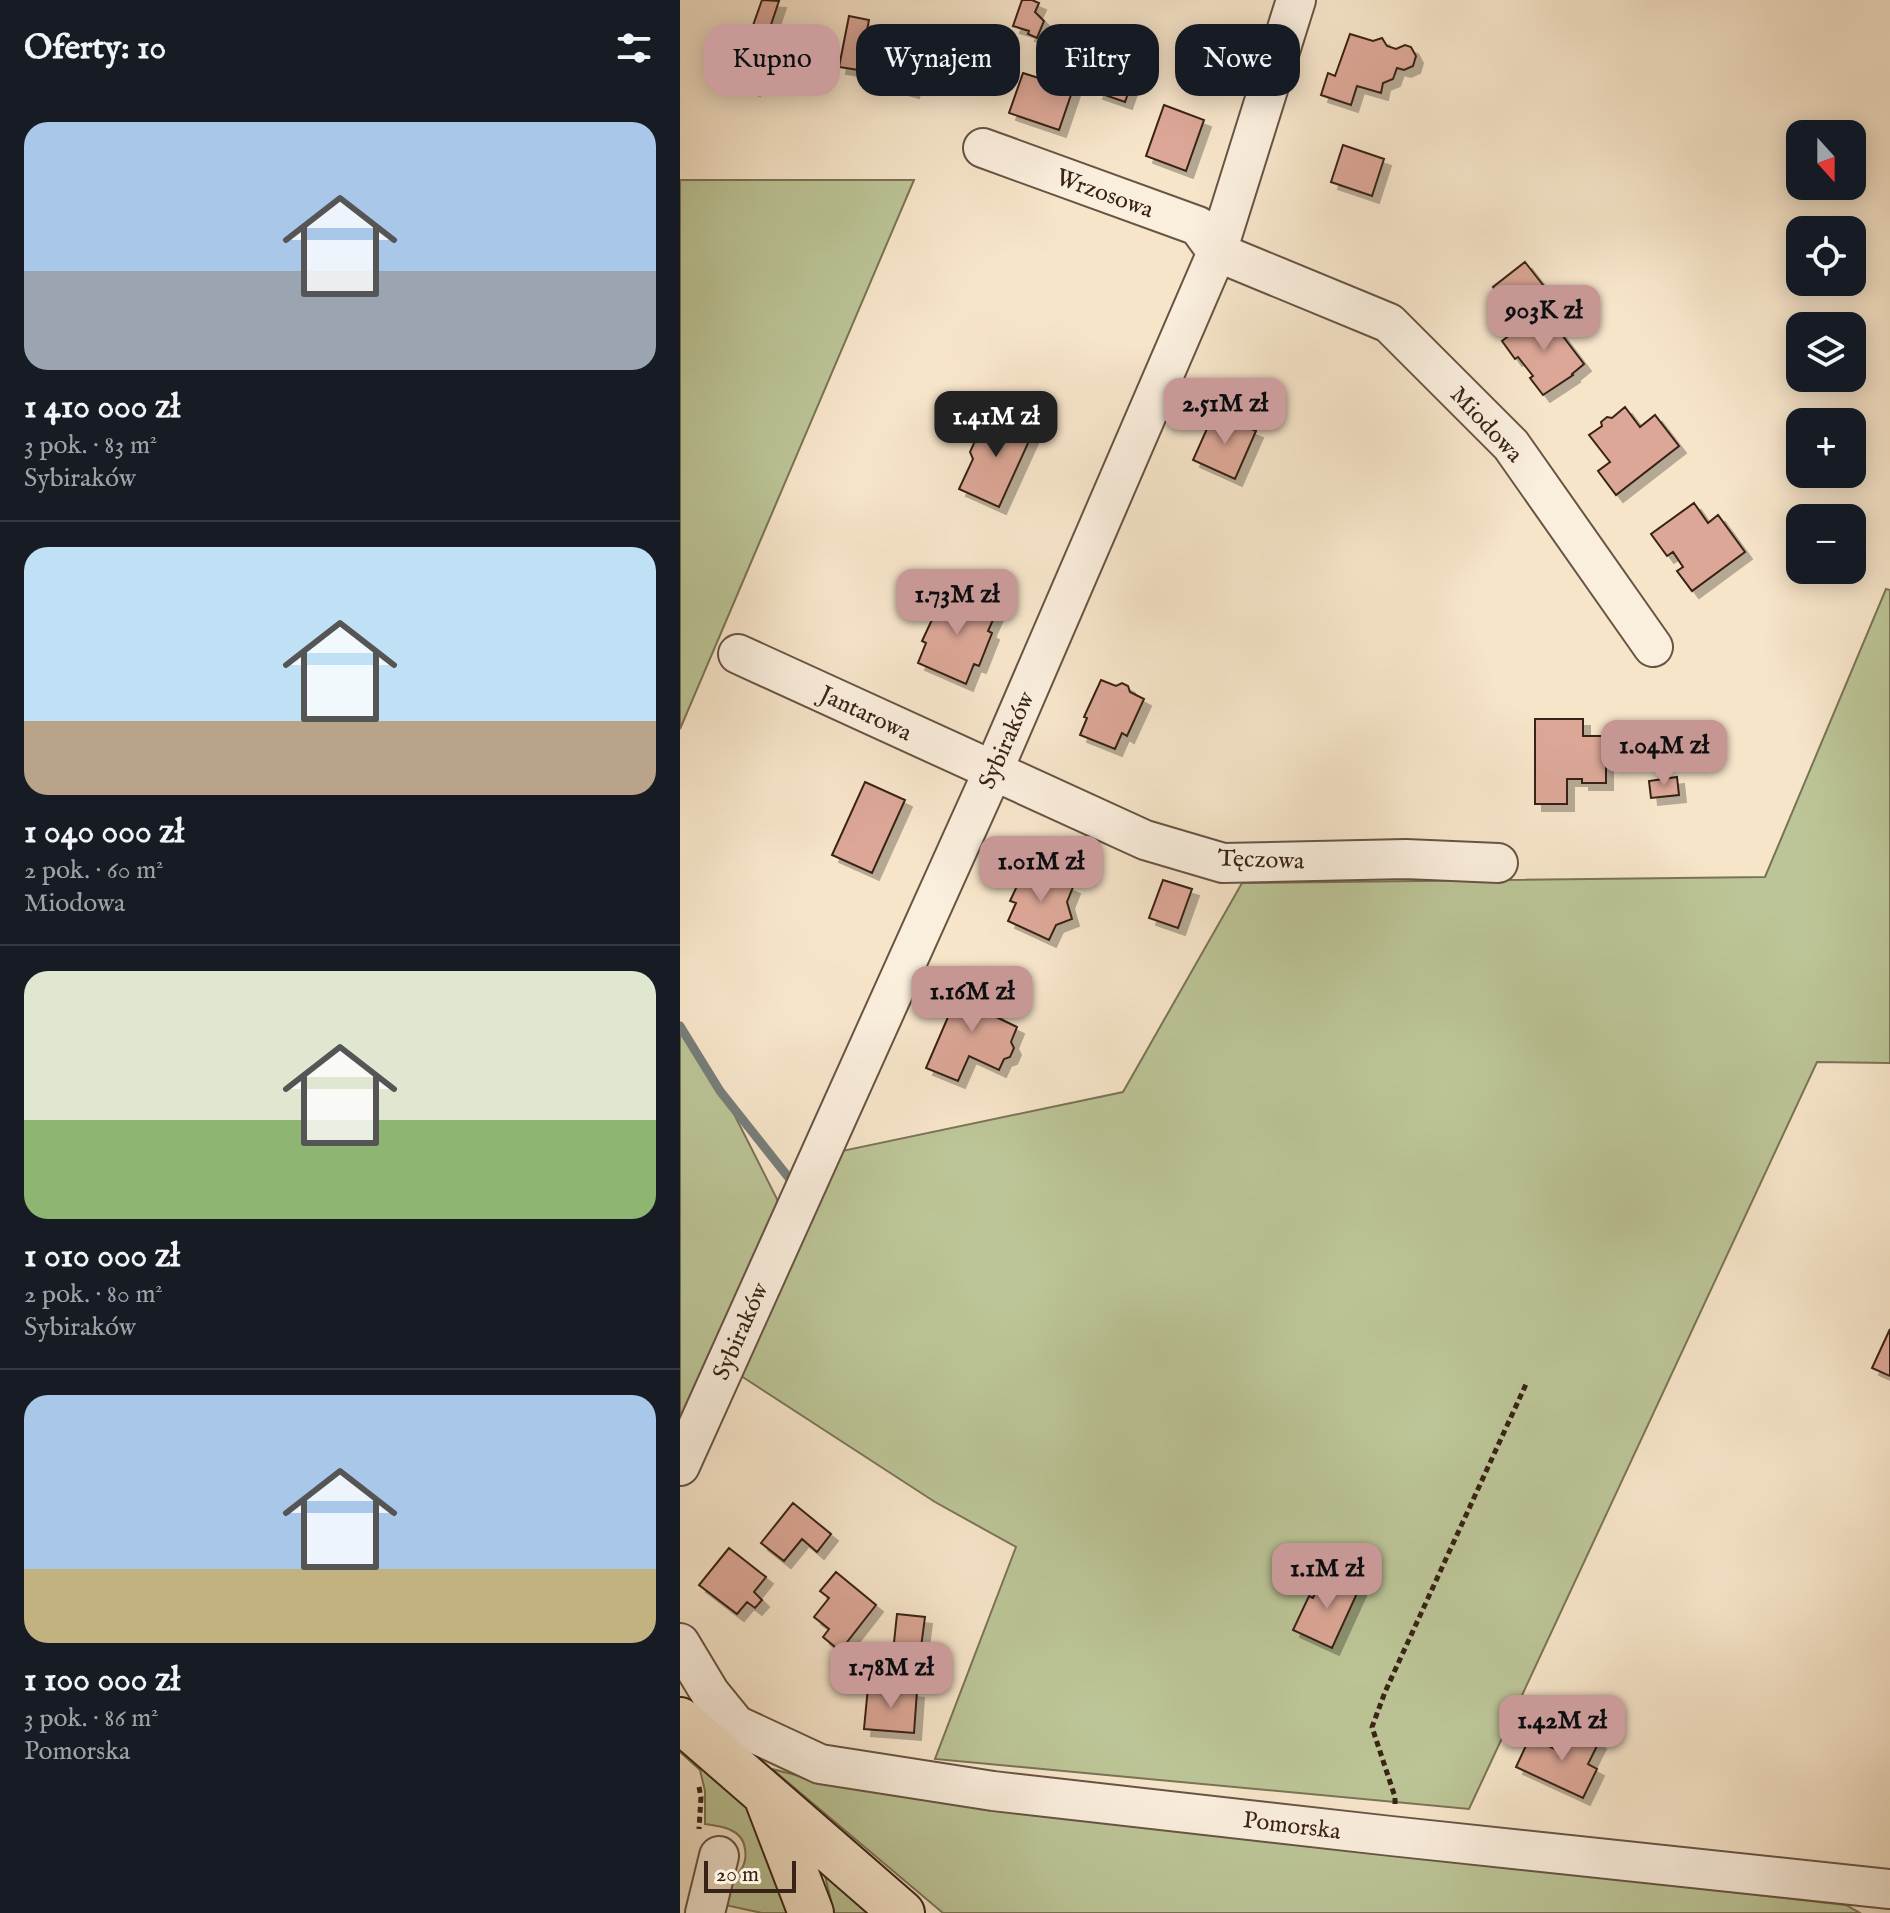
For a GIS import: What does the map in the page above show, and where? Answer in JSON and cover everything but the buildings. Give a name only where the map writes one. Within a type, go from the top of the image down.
[{"type":"main road","points":[[680,1720],[726,1738],[766,1795],[902,1913]]},
{"type":"main road","points":[[766,1795],[811,1913]]},
{"type":"street","name":"Sybiraków","points":[[680,1466],[993,771],[1217,252],[1296,0]]},
{"type":"street","name":"Wrzosowa","points":[[983,148],[1198,226],[1217,252]]},
{"type":"street","name":"Miodowa","points":[[1217,252],[1389,323],[1511,445],[1653,647]]},
{"type":"street","name":"Jantarowa","points":[[738,654],[993,771]]},
{"type":"street","name":"Tęczowa","points":[[993,771],[1145,840],[1223,863],[1406,859],[1498,863]]},
{"type":"street","points":[[680,1643],[710,1693],[726,1738]]},
{"type":"street","name":"Pomorska","points":[[726,1738],[820,1764],[993,1791],[1391,1836],[1820,1898],[1890,1889]]},
{"type":"street","points":[[705,1913],[719,1856]]},
{"type":"path","points":[[1391,1836],[1395,1797],[1372,1727],[1385,1692],[1527,1382]]},
{"type":"green space","points":[[680,180],[914,180],[680,729]]},
{"type":"green space","points":[[1886,589],[1890,590],[1890,1063],[1817,1062],[1469,1809],[935,1759],[1016,1547],[935,1502],[738,1374],[837,1152],[1123,1092],[1242,883],[1765,877]]},
{"type":"green space","points":[[680,1026],[734,1114],[778,1201],[680,1423]]},
{"type":"green space","points":[[680,1742],[757,1809],[799,1913],[762,1913],[725,1905],[719,1891],[743,1866],[743,1842],[730,1830],[705,1824],[705,1791],[700,1770],[680,1752]]},
{"type":"green space","points":[[772,1769],[843,1787],[1846,1905],[1860,1913],[943,1913]]},
{"type":"green space","points":[[827,1874],[868,1911],[868,1913],[834,1913]]},
{"type":"waterway","points":[[680,1026],[720,1091],[789,1178]]}]
